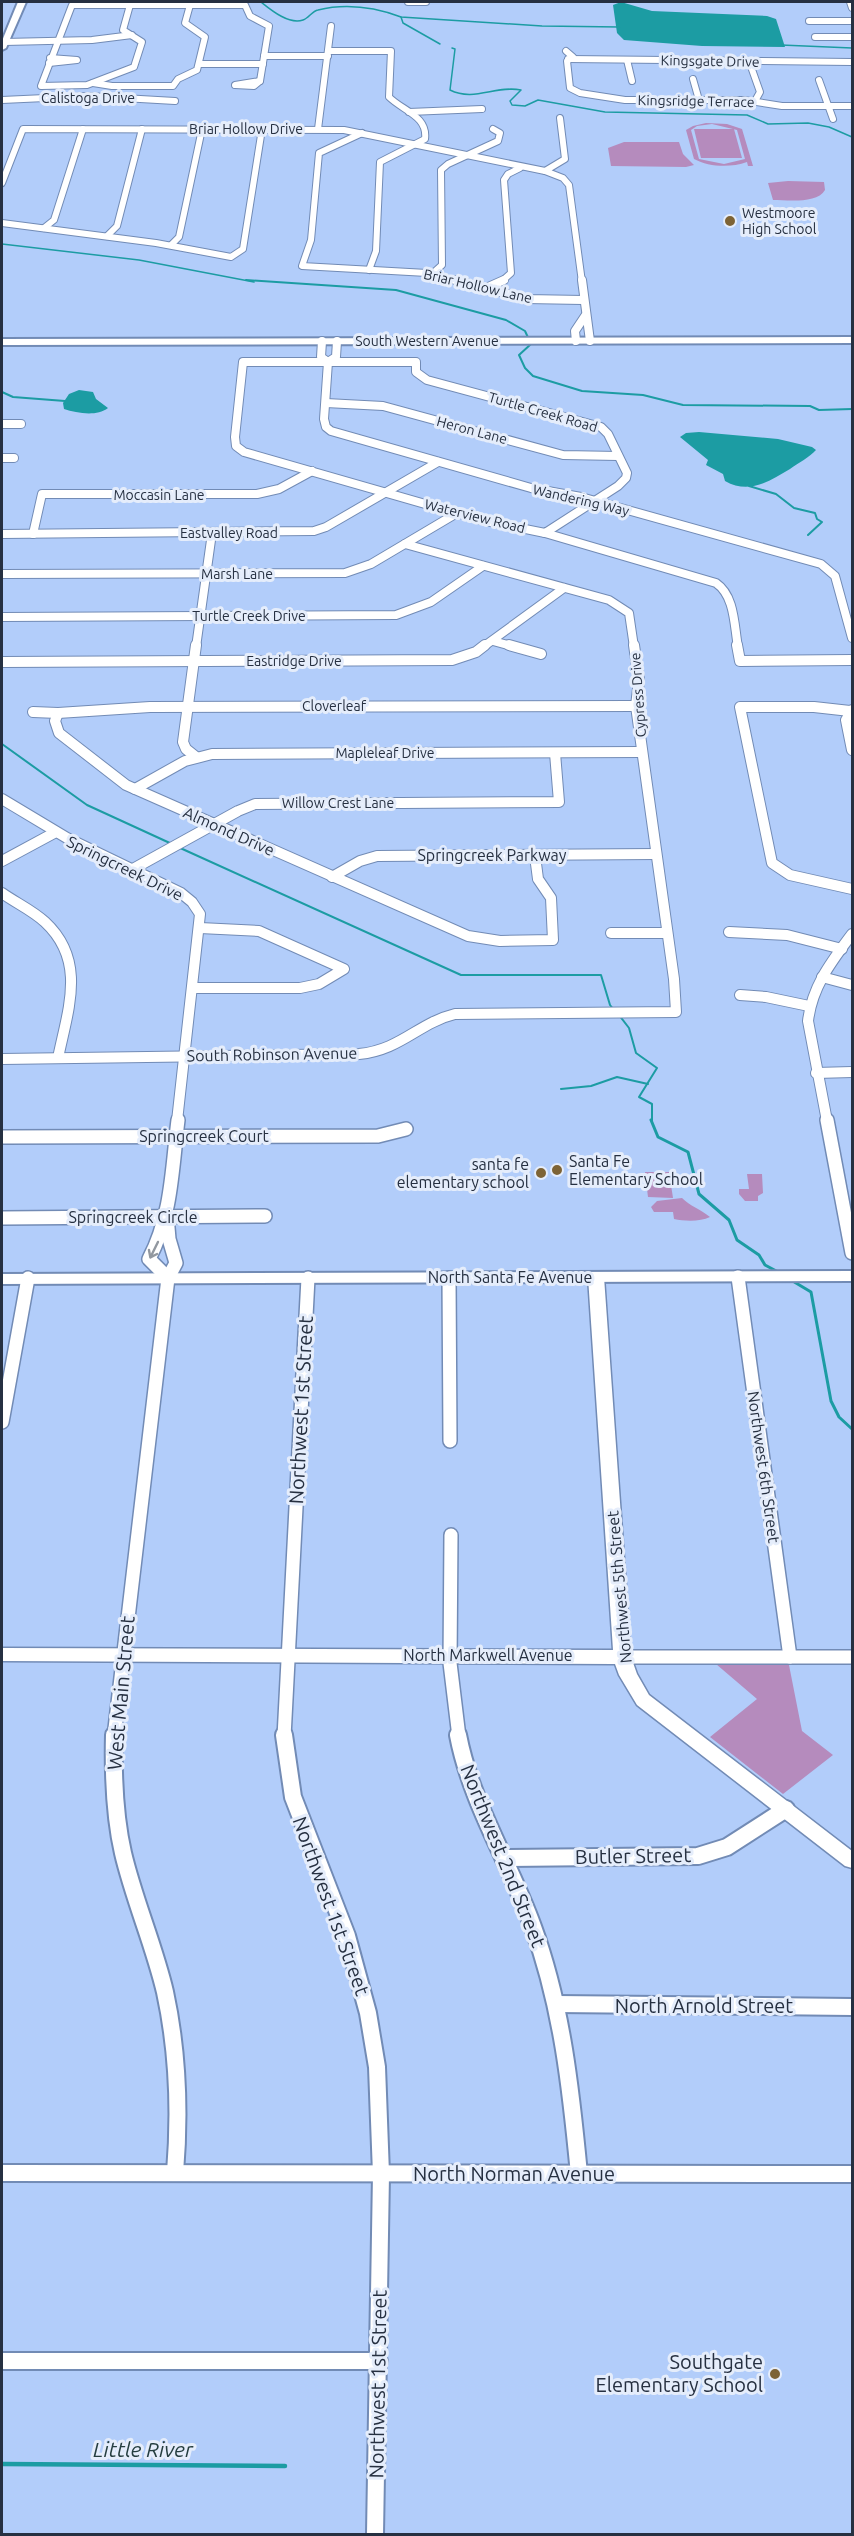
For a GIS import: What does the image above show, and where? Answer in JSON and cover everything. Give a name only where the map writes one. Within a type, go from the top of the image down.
[{"type":"main road","points":[[3,43],[22,2]]},
{"type":"main road","name":"South Western Avenue","points":[[2,342],[852,340]]},
{"type":"main road","name":"North Santa Fe Avenue","points":[[2,1279],[852,1276]]},
{"type":"street","points":[[411,2],[426,2]]},
{"type":"street","points":[[850,2],[852,8]]},
{"type":"street","points":[[130,4],[122,29],[142,42],[134,67],[92,83],[73,86],[41,86],[72,5],[130,4],[245,5],[250,16],[269,26],[260,81]]},
{"type":"street","points":[[92,83],[112,86],[173,86],[179,78],[197,70],[205,37],[186,23],[190,4]]},
{"type":"street","points":[[810,21],[852,21]]},
{"type":"street","points":[[318,129],[331,26]]},
{"type":"street","points":[[3,43],[103,39],[132,35]]},
{"type":"street","points":[[815,37],[852,37]]},
{"type":"street","name":"Kingsridge Terrace","points":[[567,48],[565,56],[568,59],[570,88],[578,92],[625,100],[755,101],[782,106],[852,106]]},
{"type":"street","points":[[264,56],[391,51],[390,98],[422,120],[426,129],[425,139],[380,162],[376,251],[369,270]]},
{"type":"street","name":"Kingsgate Drive","points":[[568,59],[852,62]]},
{"type":"street","points":[[627,60],[632,81]]},
{"type":"street","points":[[749,61],[760,93],[755,101]]},
{"type":"street","points":[[752,69],[758,66],[757,61]]},
{"type":"street","points":[[200,64],[263,64]]},
{"type":"street","points":[[693,79],[699,100]]},
{"type":"street","points":[[819,80],[833,119]]},
{"type":"street","name":"Calistoga Drive","points":[[2,100],[148,98],[175,101]]},
{"type":"street","points":[[409,112],[483,109]]},
{"type":"street","points":[[545,171],[565,159],[560,118]]},
{"type":"street","name":"Briar Hollow Drive","points":[[2,180],[23,129],[318,129],[362,133],[520,168],[545,171]]},
{"type":"street","points":[[44,228],[54,220],[83,129]]},
{"type":"street","points":[[106,236],[117,226],[142,129]]},
{"type":"street","points":[[171,245],[179,237],[202,129]]},
{"type":"street","points":[[2,223],[171,245],[231,257],[243,249],[262,129]]},
{"type":"street","points":[[432,274],[442,265],[441,170],[500,140],[500,133],[493,129]]},
{"type":"street","name":"Briar Hollow Lane","points":[[362,133],[319,153],[311,240],[302,266],[432,274],[531,299],[583,300]]},
{"type":"street","points":[[486,288],[510,276],[504,178],[520,168]]},
{"type":"street","points":[[545,171],[563,178],[569,186],[590,340]]},
{"type":"street","points":[[576,340],[575,331],[585,316]]},
{"type":"street","name":"Wandering Way","points":[[322,341],[321,357],[328,362]]},
{"type":"street","name":"Wandering Way","points":[[328,362],[336,357],[338,341]]},
{"type":"street","name":"Waterview Road","points":[[328,362],[243,362],[236,446],[244,452],[385,493],[457,513],[545,533],[703,578],[721,586],[729,597],[740,661],[852,660]]},
{"type":"street","name":"Wandering Way","points":[[328,362],[325,424],[331,431],[531,488],[595,501],[825,566],[835,576],[852,638]]},
{"type":"street","name":"Turtle Creek Road","points":[[328,362],[416,362],[416,372],[427,380],[597,425],[606,431],[627,474],[626,478],[545,533]]},
{"type":"street","name":"Heron Lane","points":[[326,403],[383,406],[569,456],[618,456]]},
{"type":"street","points":[[2,424],[21,424]]},
{"type":"street","points":[[2,458],[14,458]]},
{"type":"street","name":"Eastvalley Road","points":[[2,534],[314,531],[334,522],[438,462]]},
{"type":"street","name":"Moccasin Lane","points":[[33,534],[42,494],[257,494],[279,489],[312,471]]},
{"type":"street","name":"Marsh Lane","points":[[2,574],[345,573],[365,567],[457,513]]},
{"type":"street","points":[[196,757],[186,749],[183,742],[212,533]]},
{"type":"street","name":"Cypress Drive","points":[[405,544],[614,602],[629,613],[639,680],[636,705],[676,997],[676,1012]]},
{"type":"street","name":"Turtle Creek Drive","points":[[2,617],[401,615],[424,606],[483,566]]},
{"type":"street","name":"Eastridge Drive","points":[[2,662],[452,660],[470,655],[564,588]]},
{"type":"street","points":[[492,640],[541,654]]},
{"type":"street","name":"Cloverleaf","points":[[33,712],[58,714],[139,707],[636,705]]},
{"type":"street","points":[[851,710],[814,707],[740,707],[772,863],[790,875],[852,889]]},
{"type":"street","points":[[851,710],[847,715],[846,725],[852,750]]},
{"type":"street","name":"Almond Drive","points":[[58,714],[55,721],[59,733],[119,781],[333,877],[433,917],[476,938],[500,941],[553,940],[550,898],[538,879],[536,856]]},
{"type":"street","name":"Mapleleaf Drive","points":[[135,789],[196,757],[221,754],[642,752]]},
{"type":"street","name":"Willow Crest Lane","points":[[133,869],[247,807],[267,803],[559,802],[555,753]]},
{"type":"street","name":"Springcreek Drive","points":[[2,799],[54,833],[133,869],[187,897],[200,914],[194,988],[167,1216],[159,1240],[149,1259],[168,1278],[176,1263],[167,1216]]},
{"type":"street","points":[[2,861],[54,833]]},
{"type":"street","name":"Springcreek Parkway","points":[[333,877],[360,861],[377,856],[656,854]]},
{"type":"street","points":[[2,893],[49,925],[65,946],[69,956],[72,980],[58,1058]]},
{"type":"street","points":[[194,988],[300,988],[319,984],[344,969],[259,931],[200,928]]},
{"type":"street","points":[[729,932],[787,935],[842,949]]},
{"type":"street","points":[[611,933],[667,933]]},
{"type":"street","points":[[852,934],[822,977],[809,1006],[808,1029],[852,1253]]},
{"type":"street","points":[[822,977],[852,985]]},
{"type":"street","points":[[740,995],[809,1006]]},
{"type":"street","name":"South Robinson Avenue","points":[[2,1059],[368,1053],[396,1045],[428,1023],[455,1014],[676,1012]]},
{"type":"street","points":[[816,1072],[852,1072]]},
{"type":"street","name":"Springcreek Court","points":[[2,1137],[378,1136],[406,1130]]},
{"type":"street","name":"Springcreek Circle","points":[[2,1218],[265,1216]]},
{"type":"street","name":"Northwest 6th Street","points":[[738,1276],[790,1657]]},
{"type":"street","name":"Northwest 5th Street","points":[[596,1277],[622,1657],[628,1675],[643,1700],[852,1861]]},
{"type":"street","points":[[2,1422],[28,1278]]},
{"type":"street","name":"West Main Street","points":[[168,1278],[114,1734],[113,1770],[116,1815],[127,1869],[165,1989],[170,2016],[178,2100],[175,2173]]},
{"type":"street","name":"Northwest 1st Street","points":[[308,1278],[283,1719],[288,1779],[299,1816],[347,1936],[364,1996],[377,2067],[381,2174],[375,2535]]},
{"type":"street","points":[[449,1278],[450,1441]]},
{"type":"street","name":"Northwest 2nd Street","points":[[451,1535],[450,1655],[454,1712],[465,1765],[535,1929],[556,2004],[568,2062],[579,2174]]},
{"type":"street","name":"North Markwell Avenue","points":[[2,1655],[852,1658]]},
{"type":"street","name":"Butler Street","points":[[504,1858],[698,1856],[727,1847],[786,1809]]},
{"type":"street","name":"North Arnold Street","points":[[556,2004],[852,2007]]},
{"type":"street","name":"North Norman Avenue","points":[[2,2173],[852,2174]]},
{"type":"street","points":[[2,2361],[379,2361]]},
{"type":"shaded area","points":[[621,2],[652,11],[767,16],[776,19],[785,47],[702,46],[624,40],[617,33],[613,5]]},
{"type":"shaded area","points":[[706,123],[727,124],[742,129],[753,166],[748,166],[747,162],[720,166],[694,159],[686,130],[693,126]],"holes":[[[712,124],[737,130],[745,159],[724,164],[699,159],[691,130],[697,126]]]},
{"type":"shaded area","points":[[694,129],[734,129],[742,158],[701,158]]},
{"type":"shaded area","points":[[624,142],[679,142],[683,154],[694,165],[686,167],[611,166],[608,148]]},
{"type":"shaded area","points":[[824,182],[825,190],[809,199],[773,200],[768,183]]},
{"type":"shaded area","points":[[79,390],[93,392],[96,399],[108,408],[98,413],[80,413],[64,409],[63,403],[69,394]]},
{"type":"shaded area","points":[[699,432],[778,439],[816,450],[775,478],[759,485],[742,487],[725,481],[723,474],[706,465],[708,460],[680,437],[686,433]]},
{"type":"shaded area","points":[[645,1172],[669,1172],[673,1198],[648,1197]]},
{"type":"shaded area","points":[[747,1174],[762,1174],[763,1193],[758,1196],[758,1201],[745,1201],[739,1194],[739,1189],[749,1189]]},
{"type":"shaded area","points":[[682,1198],[710,1217],[687,1221],[678,1220],[674,1219],[673,1212],[654,1212],[651,1207],[657,1201]]},
{"type":"shaded area","points":[[716,1664],[789,1665],[802,1731],[833,1755],[783,1794],[710,1737],[757,1699]]},
{"type":"waterway","points":[[261,2],[280,16],[298,21],[318,10],[339,7],[371,9],[401,17]]},
{"type":"waterway","points":[[401,17],[542,26],[620,27]]},
{"type":"waterway","points":[[401,17],[403,23],[440,44]]},
{"type":"waterway","points":[[781,45],[852,48]]},
{"type":"waterway","points":[[452,48],[455,49],[450,90],[468,94],[521,90],[510,101],[512,105],[525,106],[538,100],[605,112],[747,115],[768,124],[808,123],[829,127],[852,137]]},
{"type":"waterway","points":[[2,244],[139,260],[254,282]]},
{"type":"waterway","points":[[246,280],[396,290],[506,320],[525,331],[531,344],[519,355],[525,368],[533,376],[582,391],[643,395],[683,405],[810,406],[819,410],[852,409]]},
{"type":"waterway","points":[[2,392],[13,397],[65,401]]},
{"type":"waterway","points":[[749,486],[776,494],[794,508],[815,513],[817,519],[822,522],[808,535]]},
{"type":"waterway","points":[[2,744],[87,805],[172,844]]},
{"type":"waterway","points":[[178,847],[461,975],[601,975],[610,1005],[614,1010]]},
{"type":"waterway","points":[[619,1015],[629,1028],[636,1053],[657,1068],[647,1084]]},
{"type":"waterway","points":[[561,1089],[591,1086],[617,1077],[647,1084]]},
{"type":"waterway","points":[[647,1084],[639,1097],[652,1104],[652,1121]]},
{"type":"waterway","points":[[651,1120],[658,1137],[688,1152],[699,1194],[729,1220],[737,1240],[759,1255],[765,1265],[780,1273]]},
{"type":"waterway","points":[[791,1280],[811,1292],[831,1401],[839,1417],[852,1429]]},
{"type":"waterway","name":"Little River","points":[[2,2464],[285,2466]]},
{"type":"place","name":"Westmoore High School","points":[[730,221]]},
{"type":"place","name":"Santa Fe Elementary School","points":[[557,1170]]},
{"type":"place","name":"santa fe elementary school","points":[[541,1173]]},
{"type":"place","name":"Southgate Elementary School","points":[[775,2374]]}]
